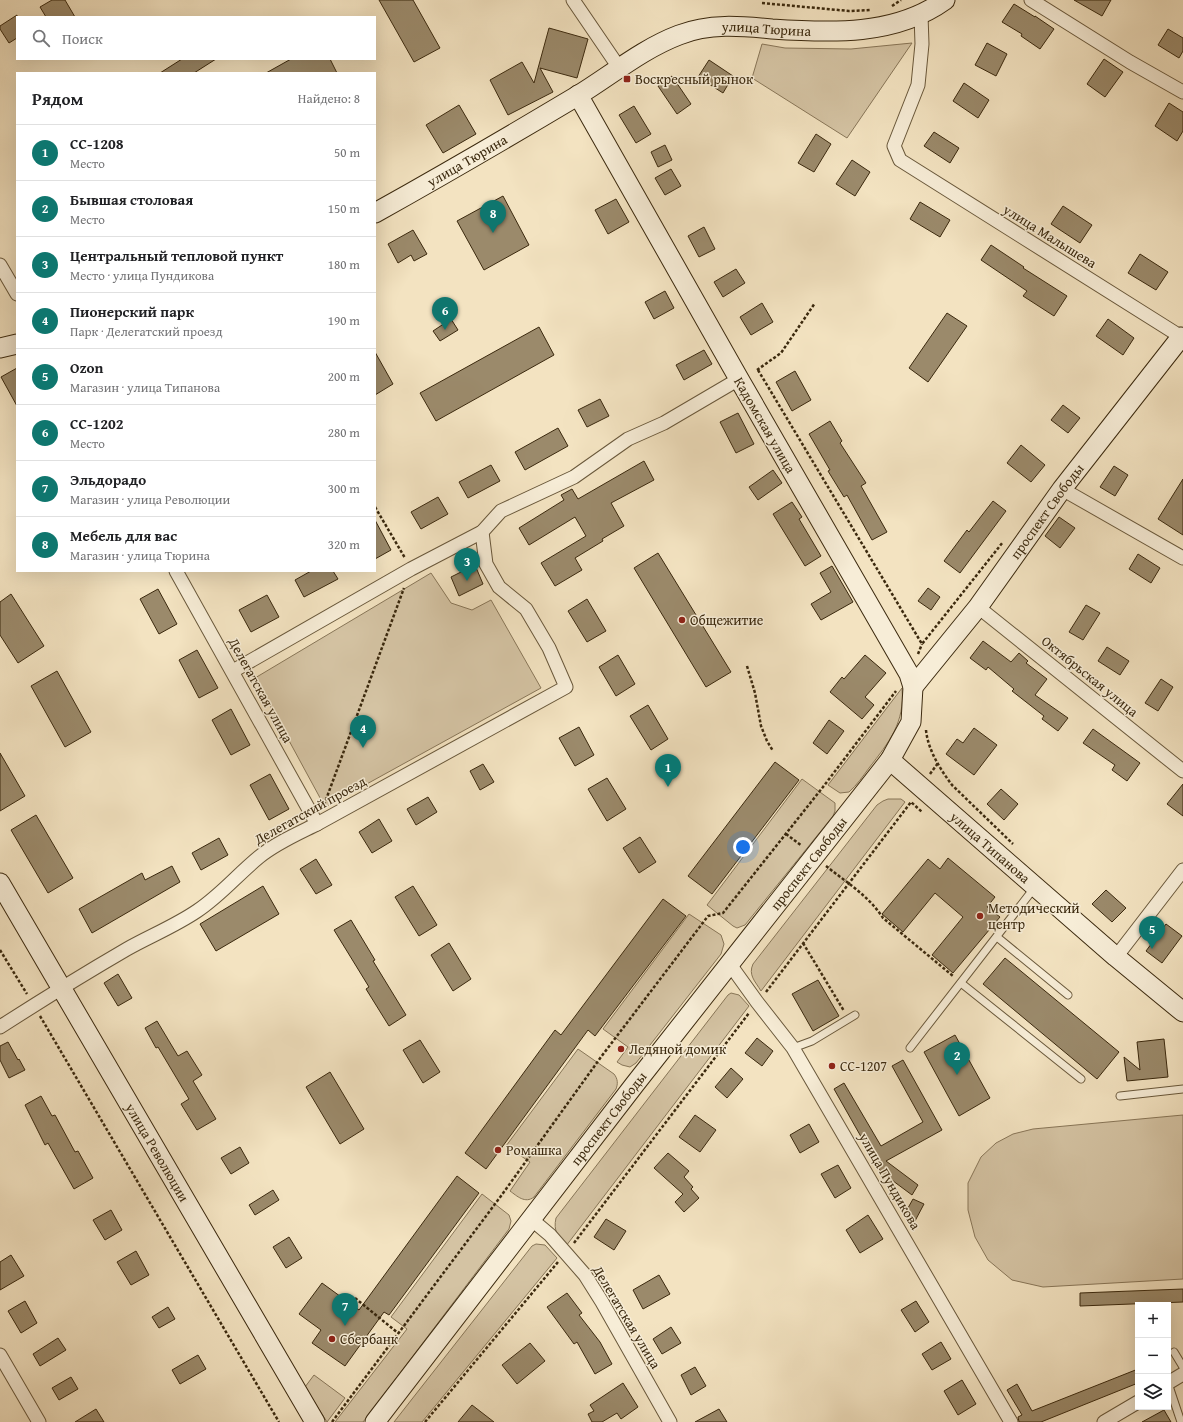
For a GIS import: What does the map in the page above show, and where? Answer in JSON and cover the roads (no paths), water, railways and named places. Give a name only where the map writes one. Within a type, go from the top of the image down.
[{"type":"street","points":[[573,0],[620,69]]},
{"type":"street","name":"улица Тюрина","points":[[376,212],[578,95],[656,46],[679,35],[702,28],[722,26],[796,30],[864,30],[895,24],[921,15],[945,0]]},
{"type":"street","points":[[1031,0],[1130,62],[1183,92]]},
{"type":"street","name":"улица Малышева","points":[[921,15],[922,44],[918,85],[894,146],[900,160],[1182,338]]},
{"type":"street","name":"Кадомская улица","points":[[578,95],[911,680]]},
{"type":"street","points":[[0,265],[16,292]]},
{"type":"street","name":"проспект Свободы","points":[[911,680],[978,607],[1062,489],[1182,338]]},
{"type":"street","points":[[0,348],[16,344]]},
{"type":"street","points":[[233,671],[411,569],[482,532],[501,511],[574,477],[628,439],[664,423],[739,380]]},
{"type":"street","points":[[1062,489],[1183,558]]},
{"type":"street","name":"Делегатский проезд","points":[[0,1027],[96,967],[142,941],[179,923],[196,912],[217,897],[258,857],[278,844],[566,687],[549,648],[526,609],[498,587],[486,564],[482,532]]},
{"type":"street","name":"Делегатская улица","points":[[177,572],[317,824]]},
{"type":"street","name":"Октябрьская улица","points":[[978,607],[1183,771]]},
{"type":"street","points":[[890,760],[911,722],[911,680]]},
{"type":"street","name":"проспект Свободы","points":[[375,1422],[729,963],[890,760]]},
{"type":"street","name":"улица Типанова","points":[[890,760],[1116,957],[1183,1012]]},
{"type":"street","points":[[1116,957],[1183,870]]},
{"type":"street","name":"улица Революции","points":[[0,884],[314,1422]]},
{"type":"street","name":"улица Пундикова","points":[[729,963],[793,1048],[1011,1422]]},
{"type":"street","name":"Делегатская улица","points":[[531,1219],[550,1235],[585,1275],[602,1302],[670,1422]]},
{"type":"street","points":[[0,1355],[39,1422]]},
{"type":"street","points":[[1171,1381],[1183,1374]]},
{"type":"street","points":[[1104,1422],[1135,1403]]},
{"type":"lane","points":[[910,1048],[1036,887]]},
{"type":"lane","points":[[997,936],[1068,995]]},
{"type":"lane","points":[[961,983],[1081,1079]]},
{"type":"lane","points":[[793,1048],[812,1041],[852,1017]]},
{"type":"lane","points":[[1120,1096],[1183,1090]]},
{"type":"lane","points":[[1174,1352],[1183,1367]]},
{"type":"lane","points":[[1171,1392],[1181,1422]]},
{"type":"place","name":"Воскресный рынок","points":[[627,79]]},
{"type":"place","name":"Мебель для вас","points":[[493,233]]},
{"type":"place","name":"СС-1202","points":[[445,330]]},
{"type":"place","name":"Центральный тепловой пункт","points":[[467,581]]},
{"type":"place","name":"Общежитие","points":[[682,620]]},
{"type":"place","name":"Пионерский парк","points":[[363,748]]},
{"type":"place","name":"СС-1208","points":[[668,787]]},
{"type":"place","name":"Методический центр","points":[[980,916]]},
{"type":"place","name":"Ozon","points":[[1152,949]]},
{"type":"place","name":"Ледяной домик","points":[[621,1049]]},
{"type":"place","name":"СС-1207","points":[[832,1066]]},
{"type":"place","name":"Бывшая столовая","points":[[957,1075]]},
{"type":"place","name":"Ромашка","points":[[498,1150]]},
{"type":"place","name":"Эльдорадо","points":[[345,1326]]},
{"type":"place","name":"Сбербанк","points":[[332,1339]]}]
